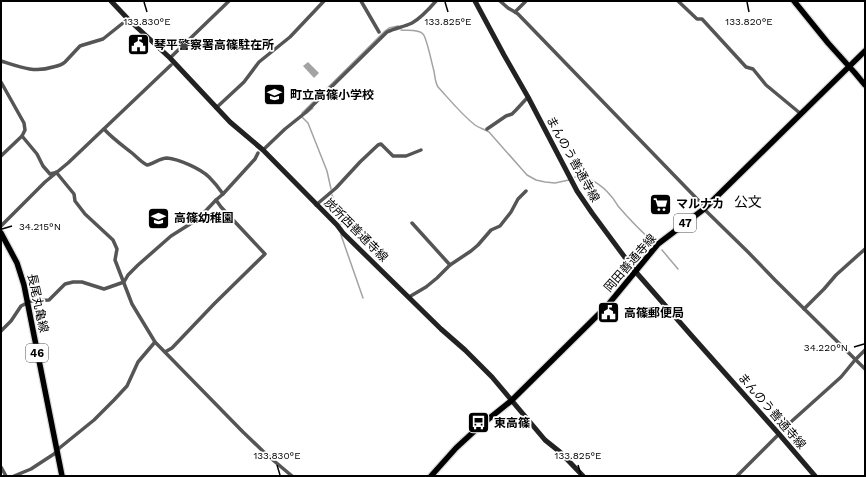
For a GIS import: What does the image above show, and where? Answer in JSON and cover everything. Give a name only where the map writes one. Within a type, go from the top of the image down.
[{"type":"main road","name":"炭所西善通寺線","points":[[111,1],[170,58],[216,108],[260,152],[337,225],[343,233],[492,377],[545,440],[560,452],[583,476]]},
{"type":"main road","name":"まんのう善通寺線","points":[[475,1],[528,97],[577,191],[605,232],[691,335],[780,434],[815,476]]},
{"type":"main road","points":[[794,1],[828,43],[865,84]]},
{"type":"main road","name":"岡田善通寺線","points":[[431,476],[456,448],[481,425],[511,401],[608,306],[658,244],[704,209],[865,51]]},
{"type":"main road","name":"長尾丸亀線","points":[[1,233],[17,263],[24,284],[62,476]]},
{"type":"street","points":[[170,58],[229,1]]},
{"type":"street","points":[[216,108],[244,82],[259,62],[290,37],[324,1]]},
{"type":"street","points":[[361,1],[379,32]]},
{"type":"street","points":[[1,331],[11,321],[21,306],[31,301],[49,300],[65,284],[82,282],[104,289],[124,282],[128,275],[138,265],[171,236],[198,219],[223,194],[260,152],[313,105],[387,32],[412,23],[436,1]]},
{"type":"street","points":[[500,1],[515,12],[700,202],[704,209],[865,369]]},
{"type":"street","points":[[515,12],[526,1]]},
{"type":"street","points":[[678,1],[697,19],[702,19],[746,67],[753,69],[766,85],[801,114]]},
{"type":"street","points":[[1,61],[21,68],[39,70],[63,64],[80,46],[103,39],[128,19]]},
{"type":"street","points":[[1,226],[44,182],[68,163],[171,65]]},
{"type":"street","points":[[1,82],[24,123],[25,130],[22,136],[1,156]]},
{"type":"street","points":[[487,129],[506,116],[512,114],[528,97]]},
{"type":"street","points":[[104,129],[112,138],[131,152],[141,162],[147,165],[166,158],[179,161],[205,173],[223,194]]},
{"type":"street","points":[[22,136],[37,154],[43,166],[50,174],[56,172]]},
{"type":"street","points":[[316,205],[336,188],[378,145],[381,144],[393,156],[406,156],[421,150]]},
{"type":"street","points":[[56,172],[74,194],[75,201],[85,214],[113,240],[117,249],[115,260],[132,304],[155,342],[242,432],[292,476]]},
{"type":"street","points":[[409,297],[438,278],[450,265],[478,245],[491,230],[500,226],[518,199],[526,190]]},
{"type":"street","points":[[165,352],[172,348],[265,254],[216,200]]},
{"type":"street","points":[[412,223],[450,265]]},
{"type":"street","points":[[804,309],[824,290],[836,275],[865,249]]},
{"type":"street","points":[[14,476],[32,469],[57,451],[94,420],[127,386],[138,362],[155,342]]},
{"type":"street","points":[[783,429],[841,377],[865,350]]},
{"type":"street","points":[[737,476],[780,434]]},
{"type":"street","points":[[1,467],[6,476]]},
{"type":"shaded area","points":[[308,62],[319,73],[314,78],[303,66]]},
{"type":"waterway","points":[[302,113],[385,31],[389,28],[398,26]]},
{"type":"waterway","points":[[401,30],[421,32],[425,36],[438,87],[470,121],[489,132],[527,175],[536,180],[545,182],[555,183],[569,180]]},
{"type":"waterway","points":[[307,113],[313,108]]},
{"type":"waterway","points":[[302,117],[308,123],[327,171],[331,189]]},
{"type":"waterway","points":[[575,177],[585,177],[604,188],[627,216],[655,244]]},
{"type":"waterway","points":[[332,195],[341,224]]},
{"type":"waterway","points":[[341,235],[363,298]]},
{"type":"waterway","points":[[662,250],[678,269]]},
{"type":"place","name":"琴平警察署高篠駐在所","points":[[139,45]]},
{"type":"place","name":"町立高篠小学校","points":[[275,95]]},
{"type":"place","name":"マルナカ","points":[[661,204]]},
{"type":"place","name":"高篠幼稚園","points":[[159,218]]},
{"type":"place","name":"高篠郵便局","points":[[609,313]]},
{"type":"place","name":"東高篠","points":[[479,423]]},
{"type":"district","name":"公文","points":[[748,202]]}]
